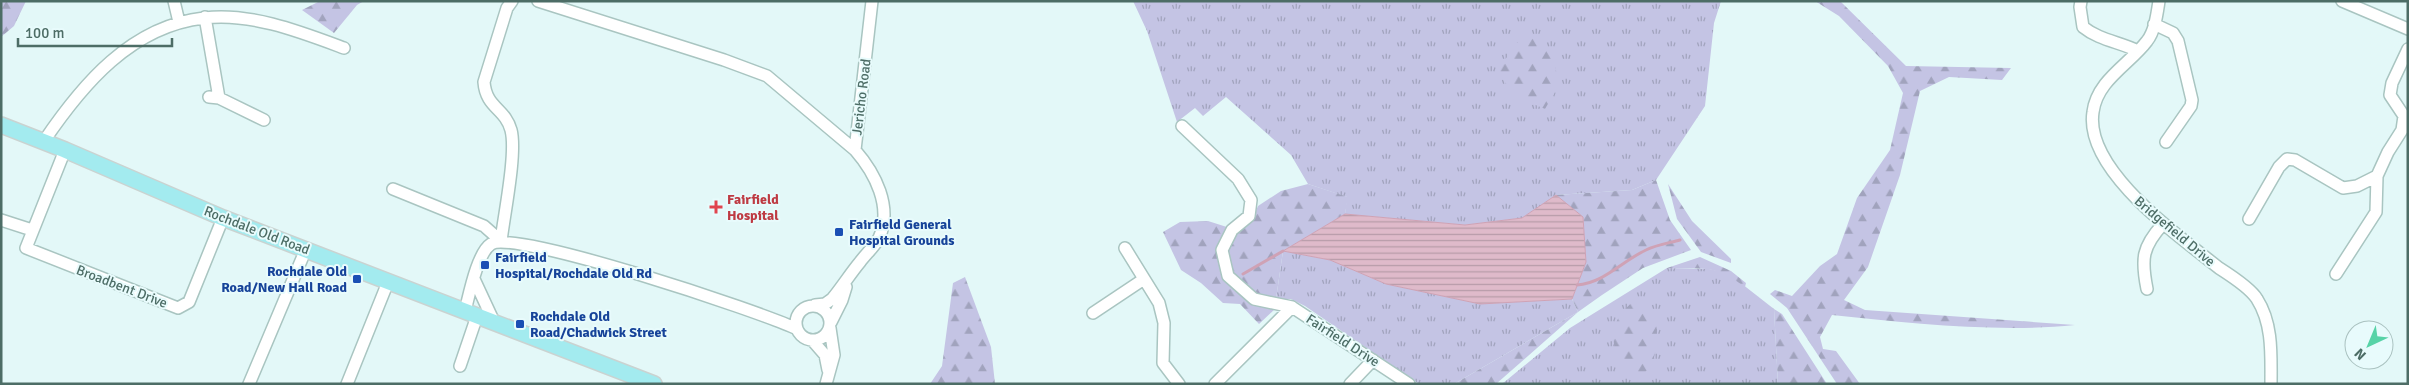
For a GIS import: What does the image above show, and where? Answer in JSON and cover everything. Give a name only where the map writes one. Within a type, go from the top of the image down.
[{"type":"main road","name":"Rochdale Old Road","points":[[1,125],[44,141],[223,218],[654,384]]},
{"type":"street","points":[[174,1],[179,22]]},
{"type":"street","points":[[502,241],[512,137],[506,119],[485,103],[484,82],[507,8],[512,1]]},
{"type":"street","points":[[538,1],[724,60],[767,76],[855,150]]},
{"type":"street","name":"Jericho Road","points":[[815,305],[825,304],[832,299],[879,237],[884,212],[878,184],[864,160],[855,150],[872,1]]},
{"type":"street","points":[[2082,1],[2080,7],[2083,27],[2091,34],[2125,44],[2138,51]]},
{"type":"street","name":"Bridgefield Drive","points":[[2159,1],[2149,40],[2103,86],[2093,111],[2093,136],[2108,162],[2131,194],[2162,224],[2257,298],[2269,324],[2271,384]]},
{"type":"street","points":[[2342,1],[2408,29]]},
{"type":"street","points":[[205,17],[214,97],[264,120]]},
{"type":"street","points":[[44,141],[66,109],[104,65],[136,42],[179,22],[205,17],[259,22],[296,30],[344,48]]},
{"type":"street","points":[[2154,24],[2173,33],[2178,41],[2192,100],[2191,106],[2166,142]]},
{"type":"street","points":[[2336,274],[2376,212],[2377,176],[2388,152],[2402,130],[2404,116],[2390,95],[2392,83],[2408,49]]},
{"type":"street","points":[[1182,126],[1238,179],[1251,200],[1249,216],[1232,230],[1222,250],[1228,276],[1254,299],[1292,308]]},
{"type":"street","points":[[1,220],[32,230],[65,150]]},
{"type":"street","points":[[2249,219],[2279,167],[2287,159],[2295,160],[2343,188],[2357,186],[2377,176]]},
{"type":"street","points":[[393,189],[484,226],[502,241]]},
{"type":"street","name":"Broadbent Drive","points":[[32,230],[26,248],[178,308],[189,302],[223,218]]},
{"type":"street","points":[[2147,289],[2142,266],[2146,248],[2149,240],[2162,224]]},
{"type":"street","points":[[460,366],[471,314],[474,279],[484,251],[491,244],[502,241],[535,247],[688,289],[747,308],[797,329]]},
{"type":"street","points":[[1125,248],[1159,304],[1164,323],[1163,364],[1179,384]]},
{"type":"street","points":[[249,384],[306,249]]},
{"type":"street","points":[[812,340],[823,338],[831,325],[850,276]]},
{"type":"street","points":[[474,279],[494,322]]},
{"type":"street","points":[[1093,313],[1144,279]]},
{"type":"street","points":[[347,384],[388,282]]},
{"type":"street","points":[[826,384],[834,355],[831,325],[826,310],[815,305],[809,306],[799,313],[796,323],[797,329],[801,335],[812,340],[825,355],[828,372]]},
{"type":"street","name":"Fairfield Drive","points":[[1215,384],[1292,308],[1409,384]]},
{"type":"street","points":[[1350,384],[1373,360]]},
{"type":"green space","points":[[1,1],[26,1],[14,26],[1,37]]},
{"type":"green space","points":[[320,1],[364,1],[357,5],[334,33],[302,10]]},
{"type":"green space","points":[[1133,1],[1721,1],[1714,23],[1705,106],[1656,180],[1632,190],[1556,195],[1522,218],[1465,225],[1345,214],[1347,197],[1308,184],[1291,155],[1226,97],[1203,116],[1195,108],[1177,122],[1147,31]]},
{"type":"green space","points":[[1815,1],[1840,1],[1906,66],[2011,68],[2002,80],[1949,77],[1920,91],[1900,175],[1868,267],[1844,300],[1865,310],[2075,325],[2015,328],[1985,327],[1922,324],[1832,315],[1820,337],[1823,349],[1836,351],[1860,384],[1837,384],[1787,308],[1770,294],[1775,290],[1792,296],[1820,266],[1837,254],[1857,198],[1890,150],[1903,93],[1888,66],[1839,16]]},
{"type":"green space","points":[[1535,35],[1550,51],[1556,72],[1555,91],[1545,109],[1515,96],[1497,71],[1520,39]]},
{"type":"green space","points":[[1656,180],[1670,220],[1691,250],[1643,268],[1578,312],[1572,299],[1586,262],[1583,217],[1556,195],[1632,190]]},
{"type":"green space","points":[[1308,184],[1348,197],[1345,214],[1283,251],[1276,299],[1254,296],[1232,276],[1226,251],[1234,232],[1252,220],[1258,206],[1281,191]]},
{"type":"green space","points":[[1668,184],[1692,221],[1731,259],[1731,263],[1701,252],[1677,219]]},
{"type":"green space","points":[[1208,221],[1230,228],[1218,250],[1227,278],[1276,308],[1259,324],[1240,304],[1223,303],[1201,283],[1181,270],[1163,232],[1180,222]]},
{"type":"green space","points":[[1283,251],[1330,260],[1386,284],[1480,304],[1572,299],[1578,312],[1454,384],[1419,384],[1305,306],[1291,299],[1276,299]]},
{"type":"green space","points":[[1700,257],[1731,271],[1746,283],[1745,287],[1726,274],[1717,271],[1699,268],[1667,268]]},
{"type":"green space","points":[[1667,268],[1709,269],[1728,273],[1774,309],[1778,384],[1502,384],[1570,328]]},
{"type":"green space","points":[[965,277],[991,347],[995,384],[930,384],[942,366],[953,283]]},
{"type":"green space","points":[[1633,302],[1645,304],[1651,309],[1657,330],[1653,361],[1641,376],[1634,374],[1623,365],[1614,345],[1616,322],[1623,311]]},
{"type":"green space","points":[[1774,309],[1782,314],[1827,384],[1778,384]]},
{"type":"green space","points":[[1578,312],[1496,384],[1454,384]]},
{"type":"shaded area","points":[[1556,195],[1583,217],[1586,262],[1572,299],[1480,304],[1386,284],[1330,260],[1283,251],[1345,214],[1465,225],[1522,218]]},
{"type":"waterway","points":[[1577,285],[1604,276],[1650,248],[1680,240]]},
{"type":"waterway","points":[[1243,274],[1283,251]]},
{"type":"place","name":"Fairfield Hospital","points":[[716,207]]},
{"type":"place","name":"Fairfield General Hospital Grounds","points":[[839,232]]},
{"type":"place","name":"Fairfield Hospital/Rochdale Old Rd","points":[[485,265]]},
{"type":"place","name":"Rochdale Old Road/New Hall Road","points":[[357,279]]},
{"type":"place","name":"Rochdale Old Road/Chadwick Street","points":[[520,324]]}]
